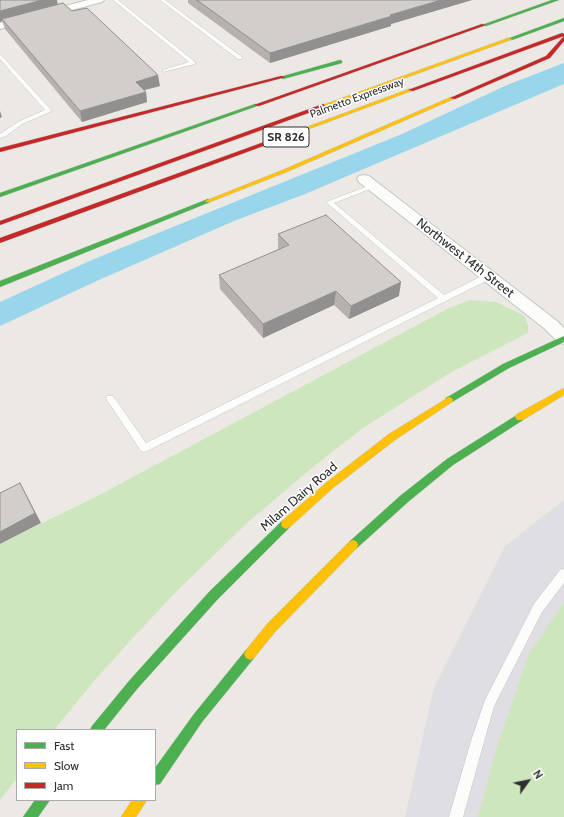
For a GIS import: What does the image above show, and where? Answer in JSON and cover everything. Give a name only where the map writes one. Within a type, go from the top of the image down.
[{"type":"main road","points":[[0,195],[557,0]]},
{"type":"main road","points":[[216,135],[564,11]]},
{"type":"main road","points":[[0,223],[564,19]]},
{"type":"main road","name":"Palmetto Expressway","points":[[2,240],[564,34]]},
{"type":"main road","points":[[0,284],[287,170],[548,57],[564,38]]},
{"type":"main road","points":[[374,53],[428,45]]},
{"type":"main road","points":[[0,150],[93,127],[352,58]]},
{"type":"main road","points":[[0,158],[93,127]]},
{"type":"main road","name":"Milam Dairy Road","points":[[97,729],[138,679],[213,596],[293,517],[330,486],[392,437],[454,397],[506,366],[564,338]]},
{"type":"main road","points":[[156,778],[198,718],[272,628],[340,556],[398,504],[444,466],[495,432],[564,392]]},
{"type":"main road","points":[[30,817],[42,801]]},
{"type":"main road","points":[[128,817],[139,801]]},
{"type":"street","points":[[0,26],[95,0]]},
{"type":"street","name":"Northwest 14th Street","points":[[369,182],[551,325],[564,338]]},
{"type":"lane","points":[[115,0],[193,64],[165,71]]},
{"type":"lane","points":[[162,0],[240,58]]},
{"type":"lane","points":[[0,56],[49,111],[20,123],[4,135],[0,136]]},
{"type":"lane","points":[[369,182],[329,202],[444,298]]},
{"type":"lane","points":[[110,398],[144,448],[489,276]]},
{"type":"lane","points":[[456,817],[489,704],[531,620],[564,574]]},
{"type":"shaded area","points":[[564,500],[564,817],[405,817],[434,687],[505,546]]},
{"type":"green space","points":[[470,300],[496,302],[524,316],[528,325],[528,333],[453,371],[363,428],[313,467],[247,523],[176,592],[129,642],[94,681],[55,729],[16,729],[16,779],[0,800],[0,544],[103,493],[447,309]]},
{"type":"green space","points":[[564,602],[564,817],[478,817],[496,750],[528,656]]},
{"type":"water","points":[[564,63],[564,84],[305,194],[234,221],[101,279],[0,326],[0,302],[94,259],[402,134],[507,85]]},
{"type":"building","points":[[0,0],[42,0],[0,11]]},
{"type":"building","points":[[197,0],[441,0],[270,53]]},
{"type":"building","points":[[63,3],[72,11],[87,8],[158,75],[136,82],[146,92],[80,111],[2,19]]},
{"type":"building","points":[[326,215],[401,282],[351,306],[336,291],[263,324],[219,275],[289,245],[278,234]]},
{"type":"building","points":[[20,483],[35,513],[0,532],[0,493]]},
{"type":"traffic: fast","points":[[484,25],[557,0]]},
{"type":"traffic: fast","points":[[510,39],[564,19]]},
{"type":"traffic: fast","points":[[283,77],[340,62]]},
{"type":"traffic: fast","points":[[0,195],[257,105]]},
{"type":"traffic: fast","points":[[0,284],[208,201]]},
{"type":"traffic: fast","points":[[449,400],[506,366],[564,339]]},
{"type":"traffic: fast","points":[[353,545],[404,499],[450,462],[520,417]]},
{"type":"traffic: fast","points":[[97,729],[133,685],[213,596],[286,524]]},
{"type":"traffic: fast","points":[[156,778],[198,718],[250,654]]},
{"type":"traffic: fast","points":[[30,817],[42,801]]},
{"type":"traffic: slow","points":[[323,106],[510,39]]},
{"type":"traffic: slow","points":[[264,144],[411,90]]},
{"type":"traffic: slow","points":[[208,201],[287,170],[453,98]]},
{"type":"traffic: slow","points":[[520,417],[564,391]]},
{"type":"traffic: slow","points":[[286,524],[330,485],[392,437],[449,400]]},
{"type":"traffic: slow","points":[[250,654],[271,628],[353,545]]},
{"type":"traffic: slow","points":[[128,817],[139,801]]},
{"type":"traffic: jam","points":[[257,105],[484,25]]},
{"type":"traffic: jam","points":[[411,90],[562,35]]},
{"type":"traffic: jam","points":[[453,98],[548,57],[564,38]]},
{"type":"traffic: jam","points":[[0,150],[283,77]]},
{"type":"traffic: jam","points":[[0,223],[323,106]]},
{"type":"traffic: jam","points":[[0,241],[264,144]]}]
